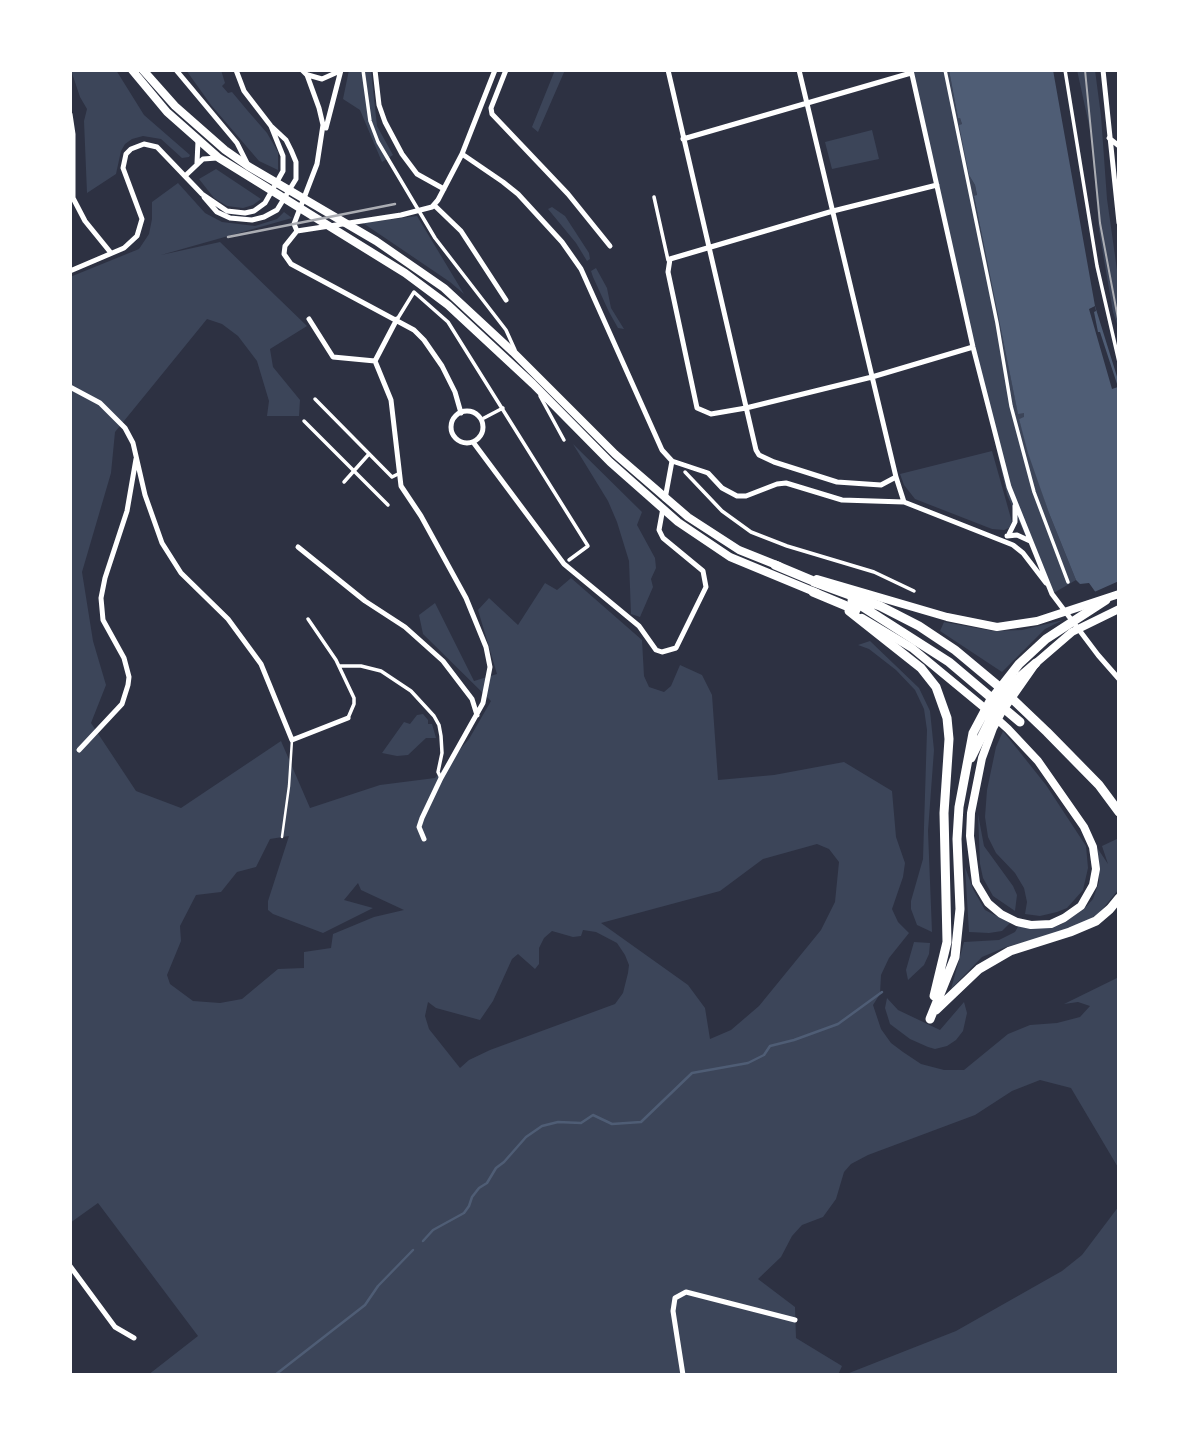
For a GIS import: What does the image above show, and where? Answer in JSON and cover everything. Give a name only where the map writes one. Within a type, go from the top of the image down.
[{"type":"highway","points":[[775,565],[871,616],[898,627],[949,662],[1020,722]]},
{"type":"highway","points":[[987,724],[996,693],[1019,664],[1046,639],[1105,600]]},
{"type":"highway","points":[[849,611],[928,632],[955,650],[1003,690],[1099,785],[1119,812]]},
{"type":"highway","points":[[871,616],[936,687],[947,718],[949,739],[944,813],[947,942],[929,1017]]},
{"type":"highway","points":[[929,1017],[956,957],[959,930],[957,839],[965,772],[987,724],[1006,694],[1035,663]]},
{"type":"highway","points":[[929,1017],[979,969],[1010,951],[1096,921],[1119,898]]},
{"type":"main road","points":[[132,70],[167,112],[219,158],[245,169],[376,242],[434,281],[480,320],[585,425],[671,503],[739,550],[775,565],[947,617],[997,627],[1024,624],[1119,594]]},
{"type":"main road","points":[[142,70],[175,107],[245,169],[383,258],[442,300],[533,384],[610,462],[678,522],[730,557],[814,587],[849,611]]},
{"type":"main road","points":[[1035,663],[1072,632],[1119,609]]},
{"type":"main road","points":[[871,616],[1008,730],[1038,761],[1065,796],[1084,827],[1093,847],[1096,869],[1093,885],[1081,906],[1051,923],[1031,925],[1001,914],[988,903],[976,883],[971,849],[971,813],[987,724]]},
{"type":"street","points":[[176,70],[237,143],[245,169]]},
{"type":"street","points":[[70,271],[111,253],[132,242],[137,236],[142,219],[123,169],[126,154],[144,144],[158,147],[217,212],[230,218],[252,220],[277,210],[296,179],[296,162],[286,140],[271,126],[244,91],[236,70]]},
{"type":"street","points":[[304,72],[322,79],[341,70]]},
{"type":"street","points":[[297,231],[294,224],[306,196],[341,70]]},
{"type":"street","points":[[363,70],[370,121],[378,142],[414,205],[462,275],[504,328],[564,440]]},
{"type":"street","points":[[375,70],[382,113],[402,154],[417,174],[444,189]]},
{"type":"street","points":[[461,413],[446,374],[424,340],[414,330],[291,264],[284,254],[289,238],[297,231],[401,215],[434,205],[462,154],[495,70]]},
{"type":"street","points":[[506,70],[491,108],[492,114],[576,203],[610,246]]},
{"type":"street","points":[[668,70],[756,450],[765,458],[837,482],[881,485],[896,477]]},
{"type":"street","points":[[799,70],[904,502]]},
{"type":"street","points":[[945,70],[997,323],[1010,406],[1034,492],[1068,582]]},
{"type":"street","points":[[1065,70],[1097,266],[1119,362]]},
{"type":"street","points":[[1103,70],[1119,219]]},
{"type":"street","points":[[683,139],[911,71],[973,347],[1015,503],[1052,594],[1119,679]]},
{"type":"street","points":[[304,72],[319,108],[323,140]]},
{"type":"street","points":[[70,114],[74,198],[85,222],[111,253]]},
{"type":"street","points":[[202,194],[235,213],[254,211],[261,207],[283,171],[283,156],[271,126]]},
{"type":"street","points":[[1109,138],[1119,146]]},
{"type":"street","points":[[197,163],[198,141]]},
{"type":"street","points":[[462,154],[518,194],[562,242],[581,268],[662,450],[672,461],[704,471],[722,488],[737,496],[746,496],[776,484],[786,483],[842,500],[904,502],[1013,545],[1023,553],[1046,583]]},
{"type":"street","points":[[185,176],[197,163],[209,157],[219,158]]},
{"type":"street","points":[[669,261],[708,246],[937,185]]},
{"type":"street","points":[[306,196],[318,205],[320,222],[316,228]]},
{"type":"street","points":[[654,197],[697,408],[711,414],[746,408],[872,377],[973,347]]},
{"type":"street","points":[[434,205],[461,231],[506,300]]},
{"type":"street","points":[[424,839],[419,827],[422,818],[477,715],[488,684],[490,667],[486,647],[466,598],[421,516],[401,486],[391,400],[375,362],[414,292],[449,322],[588,545],[569,561]]},
{"type":"street","points":[[309,320],[333,357],[375,362]]},
{"type":"street","points":[[70,387],[114,415],[128,433],[162,543],[181,573],[229,619],[261,664],[292,740],[348,718],[354,704],[340,666],[308,619]]},
{"type":"street","points":[[315,399],[392,477],[398,474]]},
{"type":"street","points":[[484,418],[503,408]]},
{"type":"street","points":[[470,412],[481,419],[483,430],[473,442],[459,440],[453,433],[452,424],[461,413],[470,412]]},
{"type":"street","points":[[304,421],[388,505]]},
{"type":"street","points":[[473,442],[565,564],[639,626],[658,651],[676,648],[706,587],[703,571],[663,538],[659,530],[672,461]]},
{"type":"street","points":[[344,482],[369,454]]},
{"type":"street","points":[[79,750],[122,704],[128,685],[126,664],[103,620],[101,598],[127,511],[136,456]]},
{"type":"street","points":[[685,472],[722,511],[751,531],[787,546],[874,572],[914,591]]},
{"type":"street","points":[[1001,540],[1009,534],[1015,522],[1015,503]]},
{"type":"street","points":[[1009,534],[1030,541]]},
{"type":"street","points":[[298,547],[365,601],[405,627],[443,661],[472,699],[477,715]]},
{"type":"street","points":[[340,666],[361,666],[381,671],[401,683],[434,716],[441,736],[442,753],[438,772],[441,778]]},
{"type":"street","points":[[70,1266],[115,1327],[134,1338]]},
{"type":"street","points":[[683,1375],[673,1311],[675,1298],[686,1292],[795,1320]]},
{"type":"lane","points":[[282,837],[292,740]]},
{"type":"shaded area","points":[[71,70],[116,70],[144,115],[190,155],[189,157],[182,158],[161,139],[143,136],[132,139],[121,151],[116,174],[87,193],[84,121],[87,109]]},
{"type":"shaded area","points":[[186,70],[221,70],[225,83],[222,86],[228,93],[232,92],[267,133],[278,152],[278,170],[259,161],[211,105]]},
{"type":"shaded area","points":[[349,70],[371,70],[377,126],[393,155],[382,162],[360,110],[343,99]]},
{"type":"shaded area","points":[[555,70],[565,70],[538,132],[532,127]]},
{"type":"shaded area","points":[[911,70],[949,70],[958,118],[962,124],[960,125],[969,175],[975,185],[977,196],[974,197],[1018,413],[1024,413],[1024,418],[1019,419],[1049,513],[1076,580],[1052,594],[1007,495]]},
{"type":"shaded area","points":[[949,70],[1053,70],[1095,306],[1119,383],[1119,625],[1089,583],[1080,584],[1076,580],[1028,453],[1019,419],[1024,417],[1024,413],[1018,414],[974,196],[977,195],[975,185],[969,175],[959,125],[962,124],[958,118]]},
{"type":"shaded area","points":[[1077,70],[1095,70],[1107,199],[1119,284],[1119,330],[1113,312],[1099,230],[1091,134]]},
{"type":"shaded area","points":[[872,130],[879,159],[832,169],[825,142]]},
{"type":"shaded area","points":[[216,169],[261,199],[243,208],[227,206],[214,198],[199,179]]},
{"type":"shaded area","points":[[178,183],[205,213],[222,222],[255,226],[277,219],[284,212],[292,218],[161,255],[220,242],[307,326],[270,349],[273,367],[300,400],[299,416],[267,416],[269,401],[257,361],[238,336],[222,324],[207,319],[115,432],[111,473],[82,572],[93,641],[106,685],[91,723],[136,791],[181,808],[281,741],[310,808],[380,785],[435,778],[469,739],[491,701],[423,634],[419,615],[435,603],[474,681],[497,674],[478,610],[489,598],[518,625],[545,583],[557,590],[571,578],[642,640],[644,676],[649,687],[664,692],[671,686],[680,665],[702,675],[712,695],[718,780],[774,775],[844,762],[892,791],[896,837],[905,863],[892,909],[898,922],[909,933],[889,958],[881,975],[880,994],[873,1005],[881,1029],[891,1043],[903,1052],[921,1064],[944,1070],[964,1070],[1008,1034],[1030,1025],[1057,1023],[1080,1017],[1090,1006],[1078,1002],[1064,1004],[1119,977],[1119,1169],[1071,1088],[1040,1080],[1012,1091],[975,1115],[868,1155],[851,1164],[844,1172],[836,1199],[823,1217],[802,1225],[792,1236],[781,1257],[758,1279],[795,1307],[796,1338],[842,1366],[838,1375],[148,1375],[198,1336],[98,1203],[70,1223],[70,277],[139,249],[149,234],[152,202]],"holes":[[[289,836],[268,901],[268,910],[273,914],[323,933],[373,908],[344,900],[358,883],[361,890],[404,910],[374,917],[333,934],[331,948],[304,952],[304,968],[278,969],[242,999],[220,1003],[193,1001],[170,984],[167,975],[181,941],[180,926],[196,895],[221,892],[237,872],[256,867],[270,839]],[[817,844],[829,849],[839,862],[835,902],[821,930],[759,1006],[731,1030],[710,1039],[705,1008],[688,985],[601,923],[720,891],[763,859]],[[583,930],[596,932],[617,943],[625,955],[629,965],[628,973],[623,993],[615,1004],[490,1050],[469,1060],[460,1068],[429,1029],[425,1016],[428,1002],[436,1008],[480,1020],[493,1001],[512,959],[518,954],[535,969],[539,964],[539,948],[544,938],[552,931],[573,937],[581,936]]]},
{"type":"shaded area","points":[[552,207],[565,216],[589,253],[590,259],[587,261],[548,209]]},
{"type":"shaded area","points":[[417,216],[464,294],[363,223]]},
{"type":"shaded area","points":[[596,268],[607,288],[611,308],[624,329],[618,328],[609,312],[591,271]]},
{"type":"shaded area","points":[[573,444],[642,512],[637,525],[655,558],[656,568],[651,579],[653,587],[640,617],[631,614],[629,561],[617,522],[608,501]]},
{"type":"shaded area","points":[[992,451],[1012,522],[1009,528],[1004,530],[992,529],[915,499],[904,485],[900,474]]},
{"type":"shaded area","points":[[1063,620],[1045,629],[1002,672],[940,631],[944,622],[993,631],[1022,630]]},
{"type":"shaded area","points":[[870,641],[919,688],[930,711],[934,750],[928,831],[932,932],[917,925],[911,909],[923,859],[927,730],[924,709],[915,690],[896,670],[869,649],[858,645]]},
{"type":"shaded area","points":[[423,714],[428,724],[432,724],[436,738],[426,738],[408,755],[382,753],[404,722],[410,724],[417,715]]},
{"type":"shaded area","points":[[1003,731],[1046,785],[1086,846],[1088,868],[1083,890],[1067,908],[1057,912],[1040,916],[1025,914],[1027,902],[1024,888],[1015,873],[996,853],[988,837],[985,817],[987,790],[996,747]]},
{"type":"shaded area","points":[[978,814],[984,846],[1017,895],[1015,911],[993,896],[983,878]]},
{"type":"shaded area","points":[[1119,838],[1119,889],[1100,912],[1062,932],[1006,947],[982,957],[951,989],[964,942],[999,940],[1015,932],[1019,925],[1047,928],[1060,925],[1084,909],[1093,899],[1099,882],[1098,849],[1108,864],[1102,846]]},
{"type":"shaded area","points":[[965,867],[985,910],[1010,923],[1002,931],[969,932]]},
{"type":"shaded area","points":[[914,942],[930,943],[929,954],[924,965],[908,980],[906,970]]},
{"type":"shaded area","points":[[887,998],[898,1010],[940,1030],[964,1002],[967,1013],[963,1031],[947,1046],[935,1049],[928,1047],[910,1039],[890,1024],[885,1008]]},
{"type":"shaded area","points":[[1119,1206],[1119,1375],[844,1375],[956,1331],[1062,1271],[1082,1255]]},
{"type":"pier","points":[[1095,306],[1098,332],[1118,387],[1112,389],[1089,309]]},
{"type":"pier","points":[[1119,581],[1119,621],[1114,624],[1092,593]]},
{"type":"waterway","points":[[423,1241],[433,1230],[464,1213],[472,1197],[487,1183],[496,1168],[526,1137],[542,1126],[558,1122],[581,1123],[593,1115],[612,1124],[641,1122],[692,1073],[748,1063],[764,1055],[770,1046],[838,1024],[882,992]]},
{"type":"waterway","points":[[275,1375],[365,1305],[378,1286],[413,1250]]},
{"type":"tram line","points":[[1085,70],[1100,223],[1119,324]]},
{"type":"railway","points":[[228,237],[395,204]]}]
